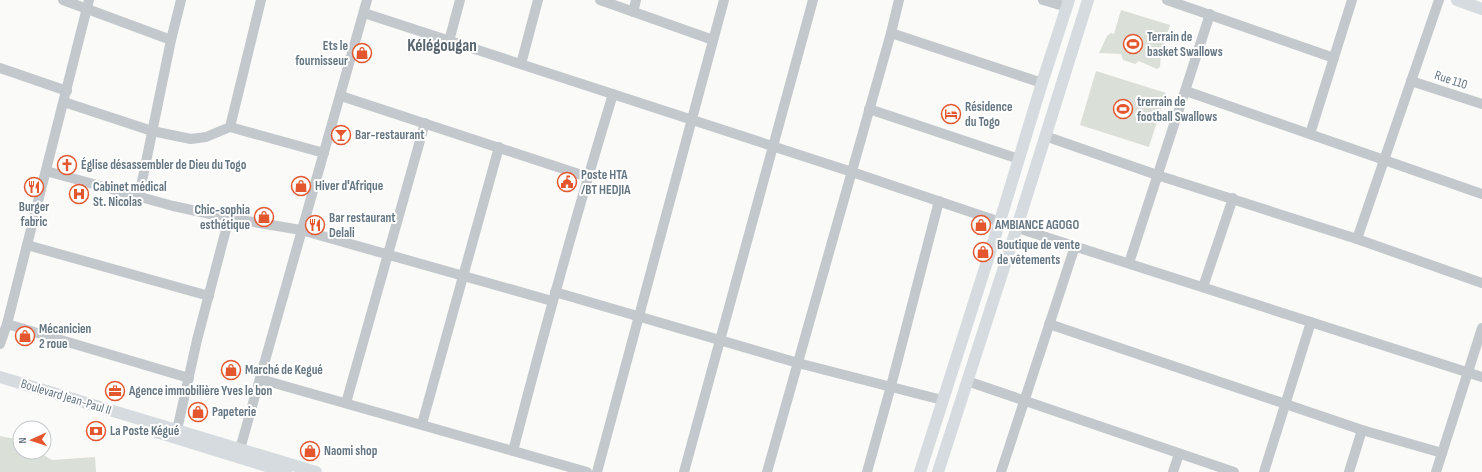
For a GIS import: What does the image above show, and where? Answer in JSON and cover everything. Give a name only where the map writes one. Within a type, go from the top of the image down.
[{"type":"main road","points":[[938,472],[1088,0]]},
{"type":"main road","points":[[1457,0],[1482,9]]},
{"type":"main road","points":[[920,472],[1068,4]]},
{"type":"main road","name":"Boulevard Jean-Paul II","points":[[0,377],[316,472]]},
{"type":"main road","name":"Boulevard Jean-Paul II","points":[[0,384],[286,472]]},
{"type":"street","points":[[63,0],[88,4],[171,40]]},
{"type":"street","points":[[139,196],[171,40],[181,0]]},
{"type":"street","points":[[230,128],[261,0]]},
{"type":"street","points":[[240,449],[367,0]]},
{"type":"street","points":[[449,41],[460,0]]},
{"type":"street","points":[[521,64],[538,0]]},
{"type":"street","points":[[600,0],[713,40]]},
{"type":"street","points":[[633,12],[636,0]]},
{"type":"street","points":[[598,472],[724,0]]},
{"type":"street","points":[[684,472],[813,0]]},
{"type":"street","points":[[767,472],[870,109],[899,0]]},
{"type":"street","points":[[1043,0],[1068,4]]},
{"type":"street","points":[[1167,0],[1334,58]]},
{"type":"street","points":[[1310,134],[1352,0]]},
{"type":"street","points":[[1357,239],[1439,0]]},
{"type":"street","points":[[0,344],[7,324],[88,4]]},
{"type":"street","points":[[364,13],[773,146],[1128,264],[1482,377]]},
{"type":"street","points":[[1128,264],[1210,14]]},
{"type":"street","points":[[891,32],[1042,83]]},
{"type":"street","points":[[0,68],[67,91]]},
{"type":"street","name":"Rue 110","points":[[1411,80],[1482,104]]},
{"type":"street","points":[[1186,91],[1482,194]]},
{"type":"street","points":[[513,451],[554,296],[613,94]]},
{"type":"street","points":[[341,96],[588,177]]},
{"type":"street","points":[[64,102],[152,131],[191,139],[206,137],[230,128],[324,153]]},
{"type":"street","points":[[870,109],[1019,159]]},
{"type":"street","points":[[346,403],[426,123]]},
{"type":"street","points":[[1045,136],[1158,175],[1357,239],[1482,283]]},
{"type":"street","points":[[422,424],[500,147]]},
{"type":"street","points":[[46,171],[173,206],[229,218],[301,230],[464,276],[640,316],[798,363],[942,400]]},
{"type":"street","points":[[1203,287],[1233,198]]},
{"type":"street","points":[[867,472],[891,386],[938,201]]},
{"type":"street","points":[[177,430],[229,218]]},
{"type":"street","points":[[27,245],[209,296]]},
{"type":"street","points":[[1001,472],[1075,246]]},
{"type":"street","points":[[1264,472],[1311,322]]},
{"type":"street","points":[[7,324],[189,378]]},
{"type":"street","points":[[1049,324],[1362,430],[1442,453]]},
{"type":"street","points":[[1436,472],[1482,328]]},
{"type":"street","points":[[260,379],[587,472]]},
{"type":"street","points":[[967,381],[1234,472]]},
{"type":"street","points":[[1349,472],[1362,430]]},
{"type":"street","points":[[1173,472],[1179,454]]},
{"type":"shaded area","name":"Terrain de basket Swallows","points":[[1121,10],[1170,25],[1161,52],[1160,67],[1157,69],[1139,61],[1135,64],[1123,60],[1121,54],[1099,53],[1107,36],[1111,33],[1114,34]]},
{"type":"shaded area","name":"trerrain de football Swallows","points":[[1096,71],[1166,93],[1149,147],[1080,125]]},
{"type":"shaded area","points":[[0,436],[12,438],[12,460],[52,460],[95,457],[96,472],[0,472]]},
{"type":"place","name":"Terrain de basket Swallows","points":[[1133,44]]},
{"type":"place","name":"Ets le fournisseur","points":[[362,53]]},
{"type":"place","name":"trerrain de football Swallows","points":[[1123,109]]},
{"type":"place","name":"Résidence du Togo","points":[[951,114]]},
{"type":"place","name":"Bar-restaurant","points":[[341,135]]},
{"type":"place","name":"Église désassembler de Dieu du Togo","points":[[67,165]]},
{"type":"place","name":"Poste HTA /BT HEDJIA","points":[[567,182]]},
{"type":"place","name":"Hiver d'Afrique","points":[[301,186]]},
{"type":"place","name":"Burger fabric","points":[[34,187]]},
{"type":"place","name":"Cabinet médical St. Nicolas","points":[[79,194]]},
{"type":"place","name":"Chic-sophia esthétique","points":[[264,217]]},
{"type":"place","name":"Bar restaurant Delali","points":[[315,225]]},
{"type":"place","name":"AMBIANCE AGOGO","points":[[981,225]]},
{"type":"place","name":"Boutique de vente de vêtements","points":[[983,252]]},
{"type":"place","name":"Mécanicien 2 roue","points":[[25,336]]},
{"type":"place","name":"Marché de Kegué","points":[[231,370]]},
{"type":"place","name":"Agence immobilière Yves le bon","points":[[115,391]]},
{"type":"place","name":"Papeterie","points":[[198,412]]},
{"type":"place","name":"La Poste Kégué","points":[[96,431]]},
{"type":"place","name":"Naomi shop","points":[[310,451]]},
{"type":"district","name":"Kélégougan","points":[[442,46]]}]
